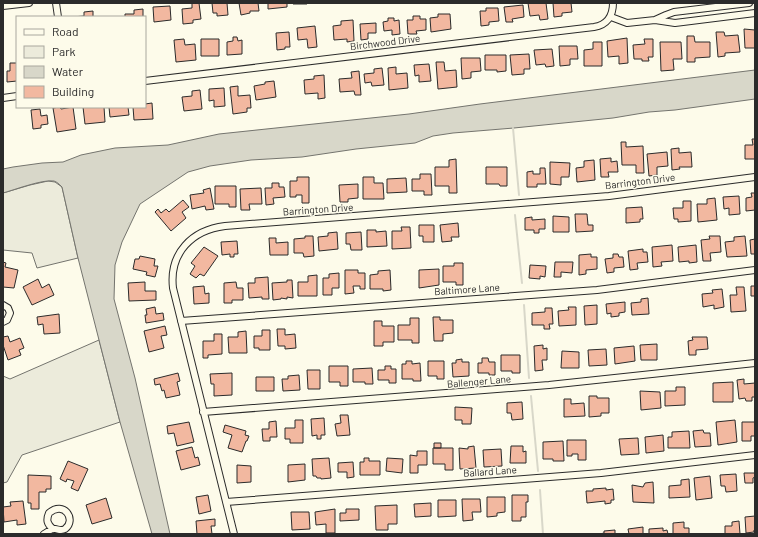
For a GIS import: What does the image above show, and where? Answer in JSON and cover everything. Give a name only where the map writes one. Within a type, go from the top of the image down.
[{"type":"street","points":[[3,6],[29,3]]},
{"type":"street","points":[[56,3],[58,16]]},
{"type":"street","points":[[613,3],[610,17],[627,23],[655,20],[675,23],[755,13]]},
{"type":"street","points":[[655,20],[674,12],[749,3]]},
{"type":"street","name":"Birchwood Drive","points":[[146,81],[594,28],[601,25],[610,17]]},
{"type":"street","points":[[3,98],[16,96]]},
{"type":"street","name":"Barrington Drive","points":[[234,534],[173,288],[172,276],[174,264],[185,245],[197,235],[212,228],[225,226],[609,196],[755,177]]},
{"type":"street","name":"Baltimore Lane","points":[[181,321],[597,290],[755,270]]},
{"type":"street","points":[[3,305],[8,308],[10,313],[8,320],[3,322]]},
{"type":"street","name":"Ballenger Lane","points":[[204,412],[549,385],[755,363]]},
{"type":"street","name":"Ballard Lane","points":[[226,502],[601,472],[755,455]]},
{"type":"street","points":[[44,534],[53,529]]},
{"type":"green space","points":[[48,181],[55,182],[62,187],[78,258],[37,268],[32,253],[3,250],[3,193]]},
{"type":"green space","points":[[99,340],[120,422],[22,455],[7,482],[3,483],[3,376],[10,379]]},
{"type":"water","points":[[755,70],[755,99],[613,118],[453,133],[433,136],[415,143],[356,149],[302,157],[251,160],[210,166],[188,172],[140,204],[122,242],[115,265],[114,299],[135,378],[170,534],[152,534],[120,422],[78,258],[62,187],[55,181],[49,181],[36,183],[3,193],[3,169],[42,163],[63,162],[81,155],[115,148],[168,145],[219,134],[409,114]]},
{"type":"building","points":[[192,3],[199,3],[201,19],[193,20],[193,23],[183,24],[182,9],[192,8]]},
{"type":"building","points":[[212,3],[227,3],[228,15],[217,16],[217,13],[213,13]]},
{"type":"building","points":[[239,3],[258,3],[259,11],[250,11],[250,13],[241,15]]},
{"type":"building","points":[[268,3],[287,3],[287,7],[268,9]]},
{"type":"building","points":[[307,3],[307,4],[293,4]]},
{"type":"building","points":[[528,3],[546,3],[548,19],[540,20],[539,15],[530,16]]},
{"type":"building","points":[[553,3],[571,3],[572,12],[562,13],[562,16],[554,17]]},
{"type":"building","points":[[523,5],[524,17],[512,19],[513,22],[506,22],[504,7]]},
{"type":"building","points":[[170,6],[171,20],[154,22],[153,7]]},
{"type":"building","points":[[486,8],[498,8],[499,21],[489,22],[489,25],[481,26],[480,11],[486,11]]},
{"type":"building","points":[[143,9],[143,16],[125,16],[125,14],[134,14],[134,10]]},
{"type":"building","points":[[93,11],[93,16],[84,16],[84,12]]},
{"type":"building","points":[[438,14],[450,14],[451,29],[431,32],[430,18],[438,17]]},
{"type":"building","points":[[413,16],[420,16],[420,19],[426,19],[426,30],[416,31],[417,34],[408,34],[407,20],[413,20]]},
{"type":"building","points":[[388,18],[394,18],[394,21],[399,20],[400,34],[392,35],[392,30],[384,31],[383,22],[388,21]]},
{"type":"building","points":[[353,20],[354,41],[347,42],[347,39],[334,40],[333,26],[341,25],[341,21]]},
{"type":"building","points":[[376,23],[376,33],[368,33],[368,39],[361,40],[360,24]]},
{"type":"building","points":[[315,26],[317,47],[308,48],[307,39],[298,40],[297,28]]},
{"type":"building","points":[[744,29],[755,30],[755,48],[745,48]]},
{"type":"building","points":[[289,32],[290,47],[277,50],[276,33]]},
{"type":"building","points":[[716,32],[724,32],[725,36],[738,35],[740,52],[725,53],[725,56],[718,57]]},
{"type":"building","points":[[687,36],[694,36],[695,42],[710,42],[710,57],[695,58],[695,62],[687,62]]},
{"type":"building","points":[[233,37],[237,37],[238,41],[242,40],[242,54],[227,55],[227,42],[233,41]]},
{"type":"building","points":[[627,38],[628,63],[619,64],[619,56],[608,57],[607,41]]},
{"type":"building","points":[[184,39],[185,45],[195,44],[196,60],[176,62],[174,40]]},
{"type":"building","points":[[201,39],[219,39],[219,56],[201,56]]},
{"type":"building","points":[[644,39],[653,39],[653,57],[648,57],[649,61],[634,59],[633,45],[645,44]]},
{"type":"building","points":[[593,42],[602,42],[602,66],[584,66],[584,50],[593,49]]},
{"type":"building","points":[[660,42],[681,42],[682,59],[673,59],[674,70],[661,71]]},
{"type":"building","points":[[559,46],[577,46],[578,59],[570,59],[570,65],[560,66]]},
{"type":"building","points":[[552,49],[554,66],[546,67],[545,64],[536,65],[534,50]]},
{"type":"building","points":[[529,54],[530,69],[524,69],[524,74],[512,75],[510,55]]},
{"type":"building","points":[[485,55],[506,55],[506,71],[497,72],[497,70],[485,70]]},
{"type":"building","points":[[461,58],[480,58],[481,71],[471,72],[471,78],[462,79]]},
{"type":"building","points":[[436,62],[444,62],[445,71],[456,70],[457,87],[438,89]]},
{"type":"building","points":[[10,63],[16,63],[16,81],[7,82],[7,71],[10,71]]},
{"type":"building","points":[[429,64],[431,81],[419,82],[419,75],[415,76],[414,65]]},
{"type":"building","points":[[396,67],[396,74],[407,73],[408,88],[389,90],[388,68]]},
{"type":"building","points":[[382,68],[384,85],[372,86],[371,82],[365,83],[364,74],[374,73],[374,69]]},
{"type":"building","points":[[359,71],[361,95],[355,95],[354,91],[340,92],[339,79],[352,78],[351,72]]},
{"type":"building","points":[[324,75],[325,98],[318,99],[318,93],[305,94],[304,80],[314,79],[314,76]]},
{"type":"building","points":[[274,81],[276,97],[256,100],[254,86],[265,84],[265,82]]},
{"type":"building","points":[[238,86],[238,96],[250,95],[251,108],[247,108],[247,112],[233,114],[230,87]]},
{"type":"building","points":[[224,88],[225,106],[214,107],[214,100],[209,101],[209,89]]},
{"type":"building","points":[[200,90],[202,109],[184,111],[182,97],[192,96],[192,91]]},
{"type":"building","points":[[152,103],[153,119],[134,120],[133,108],[146,108],[146,104]]},
{"type":"building","points":[[53,108],[73,108],[76,129],[57,132]]},
{"type":"building","points":[[83,108],[104,108],[105,122],[85,124]]},
{"type":"building","points":[[109,108],[128,108],[129,115],[110,117]]},
{"type":"building","points":[[40,109],[41,116],[47,115],[48,124],[41,125],[41,128],[33,129],[31,110]]},
{"type":"building","points":[[752,139],[755,139],[755,159],[745,159],[745,145],[753,145]]},
{"type":"building","points":[[621,142],[626,142],[626,147],[643,146],[644,173],[636,173],[636,165],[622,165]]},
{"type":"building","points":[[679,148],[679,153],[691,152],[692,167],[679,167],[680,169],[672,170],[671,149]]},
{"type":"building","points":[[667,152],[668,166],[657,167],[657,175],[649,176],[647,154]]},
{"type":"building","points":[[611,158],[611,162],[617,161],[618,172],[608,172],[609,177],[601,177],[600,159]]},
{"type":"building","points":[[456,159],[457,193],[449,193],[449,186],[435,186],[435,167],[449,167],[449,160]]},
{"type":"building","points":[[594,160],[595,180],[577,182],[576,168],[584,167],[584,161]]},
{"type":"building","points":[[550,162],[570,163],[569,177],[561,177],[561,185],[550,184]]},
{"type":"building","points":[[486,167],[507,167],[507,186],[500,186],[499,184],[486,184]]},
{"type":"building","points":[[540,168],[545,168],[546,184],[537,184],[537,187],[527,187],[527,172],[533,171],[533,174],[540,174]]},
{"type":"building","points":[[420,174],[431,174],[432,195],[424,195],[424,191],[412,191],[412,179],[420,179]]},
{"type":"building","points":[[297,177],[309,177],[309,203],[302,203],[302,195],[290,197],[290,181],[297,181]]},
{"type":"building","points":[[363,177],[374,177],[374,183],[383,183],[384,199],[363,199]]},
{"type":"building","points":[[406,178],[407,192],[387,193],[387,179]]},
{"type":"building","points":[[272,183],[279,183],[279,187],[284,187],[285,197],[273,198],[274,204],[266,205],[265,188],[272,188]]},
{"type":"building","points":[[358,184],[358,198],[348,199],[348,202],[340,202],[339,185]]},
{"type":"building","points":[[215,186],[236,186],[236,207],[229,207],[229,204],[215,204]]},
{"type":"building","points":[[210,188],[214,209],[206,210],[205,206],[192,209],[190,195],[204,193],[203,190]]},
{"type":"building","points":[[261,188],[262,204],[249,204],[250,210],[241,210],[240,189]]},
{"type":"building","points":[[751,193],[755,193],[755,210],[746,211],[746,198],[752,197]]},
{"type":"building","points":[[739,196],[740,214],[729,215],[729,208],[724,209],[723,197]]},
{"type":"building","points":[[715,198],[717,220],[698,222],[697,204],[707,204],[707,199]]},
{"type":"building","points":[[183,200],[189,207],[182,212],[186,218],[171,231],[155,212],[158,209],[161,213],[166,209],[169,212]]},
{"type":"building","points":[[683,201],[691,201],[691,221],[678,222],[678,219],[674,219],[673,208],[683,208]]},
{"type":"building","points":[[642,207],[643,219],[640,219],[640,222],[626,223],[626,208]]},
{"type":"building","points":[[575,214],[587,214],[588,225],[593,225],[593,231],[576,232]]},
{"type":"building","points":[[553,216],[569,217],[569,232],[553,232]]},
{"type":"building","points":[[532,217],[532,220],[545,219],[545,229],[539,229],[539,233],[534,233],[534,230],[525,230],[525,218]]},
{"type":"building","points":[[458,223],[459,237],[451,237],[452,241],[442,242],[440,225]]},
{"type":"building","points":[[419,225],[434,225],[434,242],[423,242],[423,236],[419,236]]},
{"type":"building","points":[[401,227],[410,227],[411,248],[392,249],[392,231],[402,231]]},
{"type":"building","points":[[367,230],[376,230],[376,232],[386,231],[387,246],[367,247]]},
{"type":"building","points":[[337,232],[338,249],[319,251],[318,237],[328,236],[328,233]]},
{"type":"building","points":[[361,232],[362,250],[351,250],[350,244],[346,244],[346,233]]},
{"type":"building","points":[[305,236],[313,236],[314,256],[304,257],[303,253],[294,253],[294,239],[305,238]]},
{"type":"building","points":[[709,236],[720,236],[721,252],[710,253],[711,261],[703,261],[701,240],[710,239]]},
{"type":"building","points":[[745,236],[747,256],[727,257],[725,242],[734,241],[734,237]]},
{"type":"building","points":[[269,238],[276,238],[276,243],[288,242],[288,255],[270,255]]},
{"type":"building","points":[[755,239],[755,254],[751,254],[750,240]]},
{"type":"building","points":[[237,241],[238,254],[234,254],[234,257],[230,257],[230,254],[222,255],[221,242]]},
{"type":"building","points":[[672,245],[673,261],[661,262],[662,266],[653,267],[652,247]]},
{"type":"building","points":[[696,245],[697,262],[679,262],[678,247]]},
{"type":"building","points":[[204,247],[218,256],[204,276],[200,274],[196,278],[190,274],[195,266],[191,263]]},
{"type":"building","points":[[643,249],[643,252],[647,252],[648,262],[637,263],[638,269],[630,270],[628,251]]},
{"type":"building","points":[[591,254],[591,257],[597,257],[597,269],[586,270],[586,274],[579,275],[579,255]]},
{"type":"building","points":[[613,254],[618,254],[619,257],[623,257],[624,267],[614,268],[614,272],[607,273],[605,259],[613,258]]},
{"type":"building","points":[[140,256],[155,259],[154,266],[158,266],[155,277],[146,275],[147,272],[133,269],[135,259],[139,259]]},
{"type":"building","points":[[3,262],[6,263],[5,267],[18,270],[14,288],[3,287]]},
{"type":"building","points":[[555,262],[573,262],[572,273],[561,272],[561,277],[554,277]]},
{"type":"building","points":[[454,263],[463,263],[463,285],[456,285],[456,282],[443,282],[443,266],[454,266]]},
{"type":"building","points":[[530,265],[546,266],[545,277],[540,276],[540,279],[529,278]]},
{"type":"building","points":[[439,269],[439,285],[419,288],[419,270]]},
{"type":"building","points":[[345,270],[358,270],[358,273],[365,273],[365,289],[360,289],[360,286],[353,286],[354,293],[345,294]]},
{"type":"building","points":[[390,270],[391,290],[383,291],[383,289],[370,289],[370,275],[378,274],[378,271]]},
{"type":"building","points":[[339,273],[339,288],[332,288],[332,295],[323,295],[323,278],[329,278],[329,274]]},
{"type":"building","points":[[317,275],[317,296],[298,296],[298,282],[308,282],[308,276]]},
{"type":"building","points":[[268,277],[269,299],[262,299],[262,297],[249,298],[248,283],[255,283],[255,278]]},
{"type":"building","points":[[38,279],[42,288],[49,284],[54,295],[32,305],[23,287]]},
{"type":"building","points":[[287,280],[292,280],[293,298],[287,297],[287,299],[281,298],[273,300],[272,283],[287,282]]},
{"type":"building","points":[[145,282],[145,291],[156,291],[156,300],[129,301],[128,283]]},
{"type":"building","points":[[236,282],[237,288],[243,288],[243,300],[232,300],[232,303],[224,303],[224,283]]},
{"type":"building","points":[[204,286],[205,294],[209,293],[209,303],[194,304],[193,287]]},
{"type":"building","points":[[751,286],[755,286],[755,296],[751,296]]},
{"type":"building","points":[[736,287],[744,287],[746,311],[731,312],[730,295],[737,295]]},
{"type":"building","points":[[722,289],[724,307],[714,309],[714,305],[703,307],[702,294],[713,293],[712,290]]},
{"type":"building","points":[[648,298],[649,314],[632,315],[631,303],[641,302],[641,299]]},
{"type":"building","points":[[625,302],[625,312],[619,313],[619,316],[611,317],[611,313],[607,314],[606,304]]},
{"type":"building","points":[[597,305],[597,324],[585,325],[584,306]]},
{"type":"building","points":[[155,307],[156,314],[163,313],[164,320],[146,323],[146,309]]},
{"type":"building","points":[[568,307],[576,307],[576,325],[559,326],[558,311],[569,310]]},
{"type":"building","points":[[545,308],[552,308],[553,324],[549,324],[550,329],[544,329],[544,325],[532,325],[532,313],[545,312]]},
{"type":"building","points":[[59,314],[60,333],[44,334],[43,324],[38,325],[37,317]]},
{"type":"building","points":[[433,317],[440,317],[440,320],[453,320],[453,333],[443,334],[443,341],[434,341]]},
{"type":"building","points":[[410,318],[419,318],[419,343],[412,343],[412,340],[398,340],[398,325],[410,325]]},
{"type":"building","points":[[374,321],[382,321],[382,326],[394,326],[394,342],[383,342],[383,346],[374,346]]},
{"type":"building","points":[[165,326],[167,335],[161,336],[164,348],[149,352],[144,331]]},
{"type":"building","points":[[277,329],[285,329],[285,335],[295,334],[296,348],[285,349],[285,346],[278,346]]},
{"type":"building","points":[[262,330],[270,330],[270,350],[259,350],[259,348],[254,348],[254,336],[262,336]]},
{"type":"building","points":[[246,331],[247,353],[229,353],[228,337],[238,337],[238,332]]},
{"type":"building","points":[[214,334],[222,334],[222,354],[208,355],[208,358],[203,358],[203,341],[214,341]]},
{"type":"building","points":[[8,336],[10,342],[20,338],[24,348],[19,350],[21,355],[8,360],[3,345],[3,337]]},
{"type":"building","points":[[692,337],[707,337],[708,349],[696,350],[696,355],[689,355],[688,341],[693,340]]},
{"type":"building","points":[[657,344],[657,360],[641,360],[640,345]]},
{"type":"building","points":[[543,345],[543,349],[547,348],[547,360],[542,360],[543,370],[535,371],[534,346]]},
{"type":"building","points":[[634,346],[635,361],[615,364],[614,348]]},
{"type":"building","points":[[606,349],[607,365],[589,366],[588,350]]},
{"type":"building","points":[[562,351],[579,352],[579,368],[561,368]]},
{"type":"building","points":[[501,355],[520,355],[520,373],[501,371]]},
{"type":"building","points":[[482,358],[488,358],[489,362],[495,362],[495,375],[489,375],[489,373],[478,373],[478,363],[482,363]]},
{"type":"building","points":[[462,359],[462,362],[469,362],[469,376],[453,377],[452,363],[456,363],[456,360]]},
{"type":"building","points":[[406,361],[412,361],[412,364],[420,363],[421,381],[402,379],[402,364],[406,364]]},
{"type":"building","points":[[428,361],[444,361],[444,379],[437,379],[437,376],[428,376]]},
{"type":"building","points":[[329,366],[348,366],[348,386],[340,386],[340,382],[329,382]]},
{"type":"building","points":[[385,366],[391,366],[391,369],[396,369],[396,383],[389,383],[389,380],[378,380],[378,370],[385,370]]},
{"type":"building","points":[[372,368],[373,384],[353,382],[353,369]]},
{"type":"building","points":[[307,370],[320,370],[320,389],[308,389]]},
{"type":"building","points":[[178,373],[180,381],[177,382],[180,395],[166,398],[164,390],[162,391],[160,384],[155,385],[154,379]]},
{"type":"building","points":[[232,373],[232,395],[214,396],[214,384],[211,384],[210,374]]},
{"type":"building","points":[[299,375],[300,390],[283,391],[282,379],[288,379],[288,376]]},
{"type":"building","points":[[256,377],[274,377],[274,391],[256,391]]},
{"type":"building","points":[[744,379],[744,384],[755,383],[755,397],[752,397],[752,401],[746,401],[745,398],[739,399],[737,380]]},
{"type":"building","points":[[733,382],[733,402],[713,402],[713,383]]},
{"type":"building","points":[[676,387],[685,387],[685,405],[665,406],[665,391],[676,391]]},
{"type":"building","points":[[640,391],[660,392],[661,408],[641,410]]},
{"type":"building","points":[[589,396],[609,398],[609,413],[601,413],[601,416],[589,417]]},
{"type":"building","points":[[564,399],[571,399],[571,404],[584,403],[585,416],[564,417]]},
{"type":"building","points":[[522,402],[523,419],[512,420],[511,413],[507,413],[507,403]]},
{"type":"building","points":[[455,407],[472,408],[471,424],[462,424],[462,420],[455,420]]},
{"type":"building","points":[[340,415],[348,415],[350,435],[337,436],[335,424],[341,423]]},
{"type":"building","points":[[324,418],[325,435],[321,435],[321,439],[317,439],[317,435],[312,436],[311,419]]},
{"type":"building","points":[[295,420],[303,420],[303,443],[290,443],[290,439],[285,439],[285,428],[295,428]]},
{"type":"building","points":[[735,420],[737,442],[718,445],[716,422]]},
{"type":"building","points":[[276,421],[277,437],[270,437],[270,441],[263,441],[262,429],[269,429],[269,422]]},
{"type":"building","points":[[189,422],[194,442],[177,446],[174,433],[168,434],[167,426]]},
{"type":"building","points":[[742,422],[755,422],[755,436],[751,436],[751,441],[742,441]]},
{"type":"building","points":[[225,425],[246,431],[245,435],[249,436],[242,452],[228,448],[232,435],[223,432]]},
{"type":"building","points":[[703,430],[704,433],[710,433],[711,446],[695,447],[693,431]]},
{"type":"building","points":[[689,431],[690,448],[668,448],[668,437],[672,437],[672,432]]},
{"type":"building","points":[[663,435],[664,451],[646,453],[645,437]]},
{"type":"building","points":[[638,438],[639,454],[621,455],[619,439]]},
{"type":"building","points":[[567,440],[586,440],[586,460],[578,460],[578,454],[567,456]]},
{"type":"building","points":[[563,441],[564,461],[543,459],[543,442]]},
{"type":"building","points":[[434,443],[441,443],[441,448],[434,448]]},
{"type":"building","points":[[474,446],[476,468],[460,469],[459,448],[468,449],[468,447]]},
{"type":"building","points":[[511,446],[523,446],[523,452],[526,451],[526,463],[510,463]]},
{"type":"building","points":[[192,447],[195,458],[198,457],[200,465],[181,470],[176,451]]},
{"type":"building","points":[[433,448],[453,448],[453,470],[445,470],[445,464],[433,464]]},
{"type":"building","points":[[501,449],[502,466],[484,467],[483,450]]},
{"type":"building","points":[[417,451],[427,451],[427,465],[418,465],[418,473],[410,473],[410,455],[417,456]]},
{"type":"building","points":[[329,458],[331,478],[321,479],[313,476],[312,459]]},
{"type":"building","points":[[364,458],[369,458],[369,461],[380,461],[380,475],[360,475],[360,462],[364,462]]},
{"type":"building","points":[[387,458],[403,459],[402,473],[386,471]]},
{"type":"building","points":[[68,461],[88,469],[78,491],[71,488],[74,481],[67,479],[66,482],[60,479]]},
{"type":"building","points":[[353,462],[354,477],[347,478],[347,472],[338,472],[338,463]]},
{"type":"building","points":[[305,464],[305,480],[288,482],[288,465]]},
{"type":"building","points":[[237,465],[251,466],[251,482],[237,483]]},
{"type":"building","points":[[744,473],[755,473],[753,483],[745,483]]},
{"type":"building","points":[[736,474],[737,491],[726,492],[725,486],[721,486],[720,475]]},
{"type":"building","points":[[28,475],[51,476],[51,489],[46,489],[46,492],[39,492],[39,509],[31,509],[31,503],[28,503]]},
{"type":"building","points":[[710,476],[712,498],[696,500],[694,478]]},
{"type":"building","points":[[689,479],[690,497],[669,498],[669,486],[681,485],[681,480]]},
{"type":"building","points":[[653,482],[654,503],[633,502],[632,485],[643,487],[645,483]]},
{"type":"building","points":[[606,488],[606,490],[613,489],[614,500],[611,500],[611,503],[605,504],[605,501],[587,503],[586,491]]},
{"type":"building","points":[[208,495],[211,511],[199,514],[196,497]]},
{"type":"building","points":[[512,495],[528,495],[528,502],[526,502],[526,517],[521,517],[521,521],[512,521]]},
{"type":"building","points":[[487,497],[505,497],[505,512],[497,513],[497,516],[487,517]]},
{"type":"building","points":[[106,498],[112,518],[92,524],[86,505]]},
{"type":"building","points":[[462,499],[480,499],[481,512],[472,512],[473,520],[463,521]]},
{"type":"building","points":[[438,500],[456,500],[456,516],[438,517]]},
{"type":"building","points":[[23,501],[26,524],[17,525],[17,520],[4,522],[3,507],[11,506],[10,502]]},
{"type":"building","points":[[431,503],[431,516],[415,517],[414,504]]},
{"type":"building","points":[[397,505],[397,524],[388,524],[388,530],[376,530],[375,506]]},
{"type":"building","points":[[335,509],[335,533],[326,533],[326,524],[316,525],[315,512]]},
{"type":"building","points":[[346,509],[359,509],[359,520],[340,521],[340,513],[346,513]]},
{"type":"building","points":[[291,512],[309,512],[310,529],[292,530]]},
{"type":"building","points":[[755,516],[754,532],[746,533],[745,517]]},
{"type":"building","points":[[215,519],[215,526],[211,526],[212,534],[197,534],[196,521]]},
{"type":"building","points":[[739,521],[740,534],[725,534],[725,526],[732,526],[732,522]]},
{"type":"building","points":[[684,522],[684,528],[689,528],[689,534],[673,534],[673,523]]},
{"type":"building","points":[[643,527],[643,534],[629,534],[628,529]]},
{"type":"building","points":[[663,528],[663,531],[667,530],[668,534],[649,534],[649,529]]},
{"type":"building","points":[[615,530],[615,534],[600,534],[604,533],[604,531]]},
{"type":"waterway","points":[[513,128],[519,195]]},
{"type":"waterway","points":[[515,215],[522,283]]},
{"type":"waterway","points":[[524,305],[529,378]]},
{"type":"waterway","points":[[531,396],[538,471]]},
{"type":"waterway","points":[[540,490],[543,534]]}]
